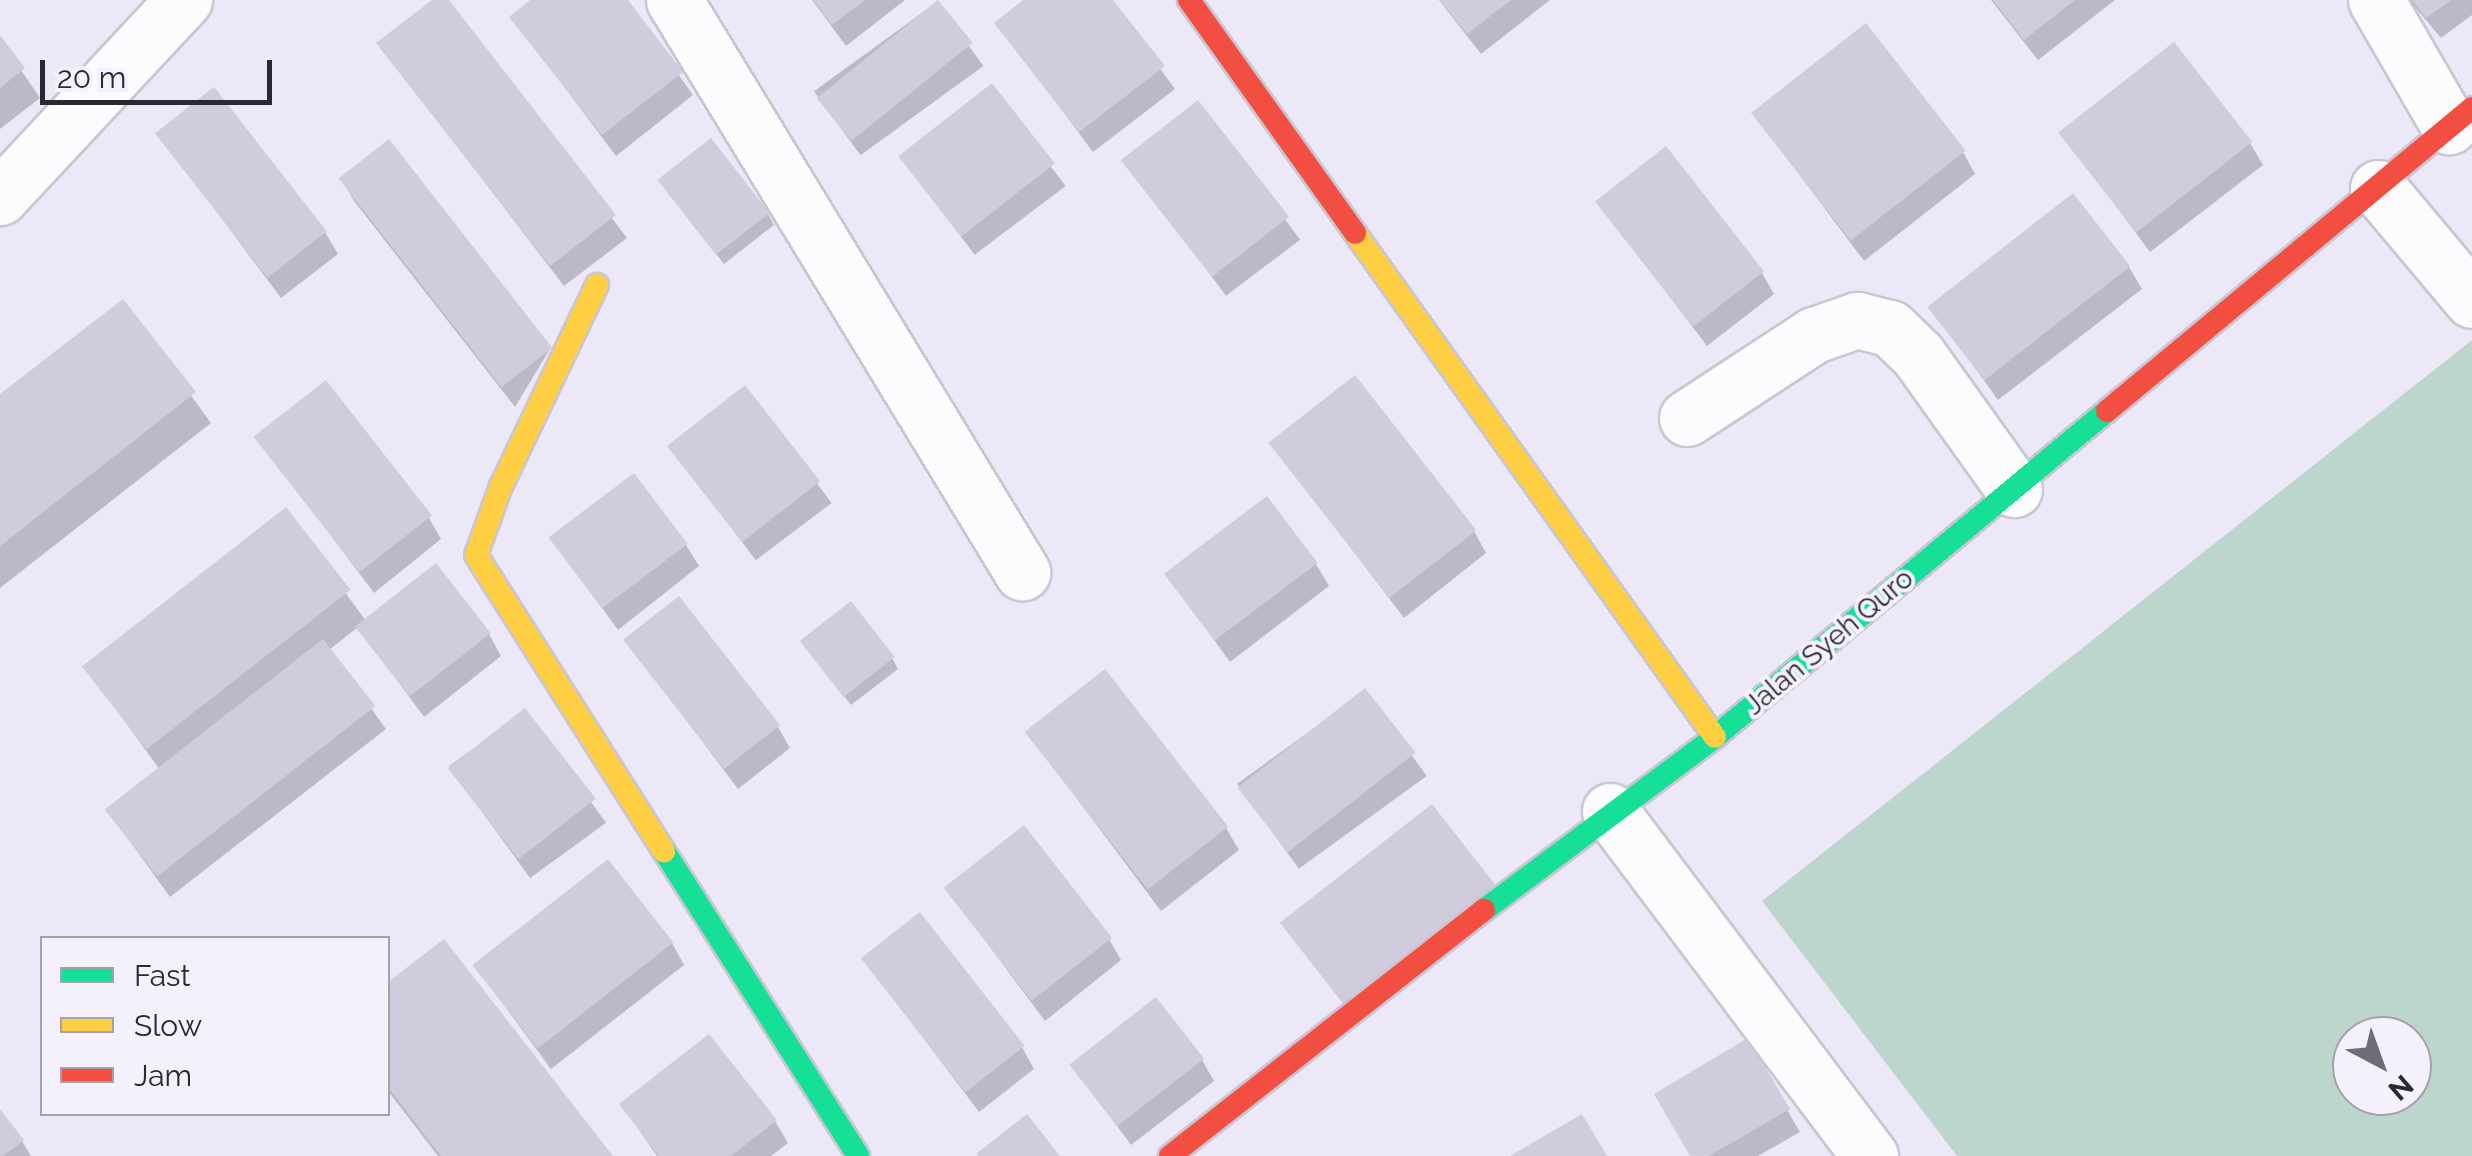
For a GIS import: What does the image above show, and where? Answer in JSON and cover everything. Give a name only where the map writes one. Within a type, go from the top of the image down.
[{"type":"street","points":[[0,197],[184,0]]},
{"type":"street","points":[[674,0],[1022,572]]},
{"type":"street","points":[[1189,0],[1715,736]]},
{"type":"street","points":[[2376,0],[2460,117]]},
{"type":"street","name":"Jalan Syeh Quro","points":[[1170,1156],[1610,812],[1715,736],[2460,117]]},
{"type":"street","points":[[2378,188],[2472,300]]},
{"type":"street","points":[[597,285],[501,486],[476,555],[858,1156]]},
{"type":"street","points":[[1688,418],[1814,335],[1857,320],[1890,328],[1918,355],[2014,489]]},
{"type":"street","points":[[1610,812],[1870,1156]]},
{"type":"green space","points":[[2472,340],[2472,1156],[1957,1156],[1762,901]]},
{"type":"building","points":[[432,0],[449,0],[616,215],[550,266],[376,43]]},
{"type":"building","points":[[530,0],[628,0],[683,72],[602,135],[509,17]]},
{"type":"building","points":[[813,0],[865,0],[832,25]]},
{"type":"building","points":[[938,0],[973,43],[851,141],[817,98]]},
{"type":"building","points":[[1023,0],[1113,0],[1165,66],[1079,132],[994,23]]},
{"type":"building","points":[[1440,0],[1511,0],[1467,34]]},
{"type":"building","points":[[1993,0],[2075,0],[2024,40]]},
{"type":"building","points":[[2412,0],[2451,0],[2426,18]]},
{"type":"building","points":[[1866,23],[1966,151],[1851,241],[1751,113]]},
{"type":"building","points":[[0,35],[25,68],[0,88]]},
{"type":"building","points":[[2174,42],[2252,142],[2136,233],[2058,133]]},
{"type":"building","points":[[992,83],[1055,163],[961,237],[898,156]]},
{"type":"building","points":[[214,87],[327,231],[268,277],[155,133]]},
{"type":"building","points":[[1198,100],[1289,217],[1212,277],[1121,160]]},
{"type":"building","points":[[711,138],[769,213],[716,255],[657,180]]},
{"type":"building","points":[[389,139],[552,348],[502,387],[339,178]]},
{"type":"building","points":[[1666,146],[1764,271],[1693,327],[1595,201]]},
{"type":"building","points":[[2073,193],[2130,266],[1984,380],[1927,307]]},
{"type":"building","points":[[123,299],[196,392],[0,546],[0,394]]},
{"type":"building","points":[[1355,375],[1476,530],[1390,598],[1268,443]]},
{"type":"building","points":[[326,380],[432,516],[359,572],[254,437]]},
{"type":"building","points":[[745,385],[820,481],[742,542],[667,446]]},
{"type":"building","points":[[634,473],[688,544],[602,608],[549,537]]},
{"type":"building","points":[[1267,496],[1318,563],[1215,641],[1164,574]]},
{"type":"building","points":[[286,507],[351,590],[147,749],[82,666]]},
{"type":"building","points":[[436,563],[491,633],[410,697],[355,626]]},
{"type":"building","points":[[679,596],[780,725],[724,769],[623,640]]},
{"type":"building","points":[[851,601],[895,657],[843,697],[800,641]]},
{"type":"building","points":[[323,639],[375,706],[157,877],[105,810]]},
{"type":"building","points":[[1105,669],[1228,827],[1148,889],[1025,732]]},
{"type":"building","points":[[1365,688],[1415,753],[1288,852],[1237,788]]},
{"type":"building","points":[[525,708],[596,799],[519,859],[448,768]]},
{"type":"building","points":[[1432,804],[1497,887],[1345,1006],[1280,923]]},
{"type":"building","points":[[1024,825],[1112,938],[1032,1000],[944,888]]},
{"type":"building","points":[[608,859],[673,943],[538,1048],[472,965]]},
{"type":"building","points":[[920,912],[1025,1046],[966,1092],[861,958]]},
{"type":"building","points":[[444,939],[613,1156],[441,1156],[390,1090],[390,980]]},
{"type":"building","points":[[1156,997],[1204,1058],[1117,1126],[1069,1065]]},
{"type":"building","points":[[709,1034],[777,1120],[731,1156],[659,1156],[619,1104]]},
{"type":"building","points":[[1748,1038],[1790,1109],[1709,1156],[1690,1156],[1654,1094]]},
{"type":"building","points":[[0,1109],[24,1140],[3,1156],[0,1156]]},
{"type":"building","points":[[1027,1114],[1060,1156],[976,1154]]},
{"type":"building","points":[[1582,1114],[1607,1156],[1510,1156]]},
{"type":"traffic: fast","points":[[1484,910],[1715,737],[2107,411]]},
{"type":"traffic: fast","points":[[664,851],[858,1156]]},
{"type":"traffic: slow","points":[[1355,233],[1715,737]]},
{"type":"traffic: slow","points":[[597,285],[501,486],[476,555],[664,851]]},
{"type":"traffic: jam","points":[[1189,0],[1355,233]]},
{"type":"traffic: jam","points":[[2107,411],[2472,108]]},
{"type":"traffic: jam","points":[[1170,1156],[1484,910]]}]
